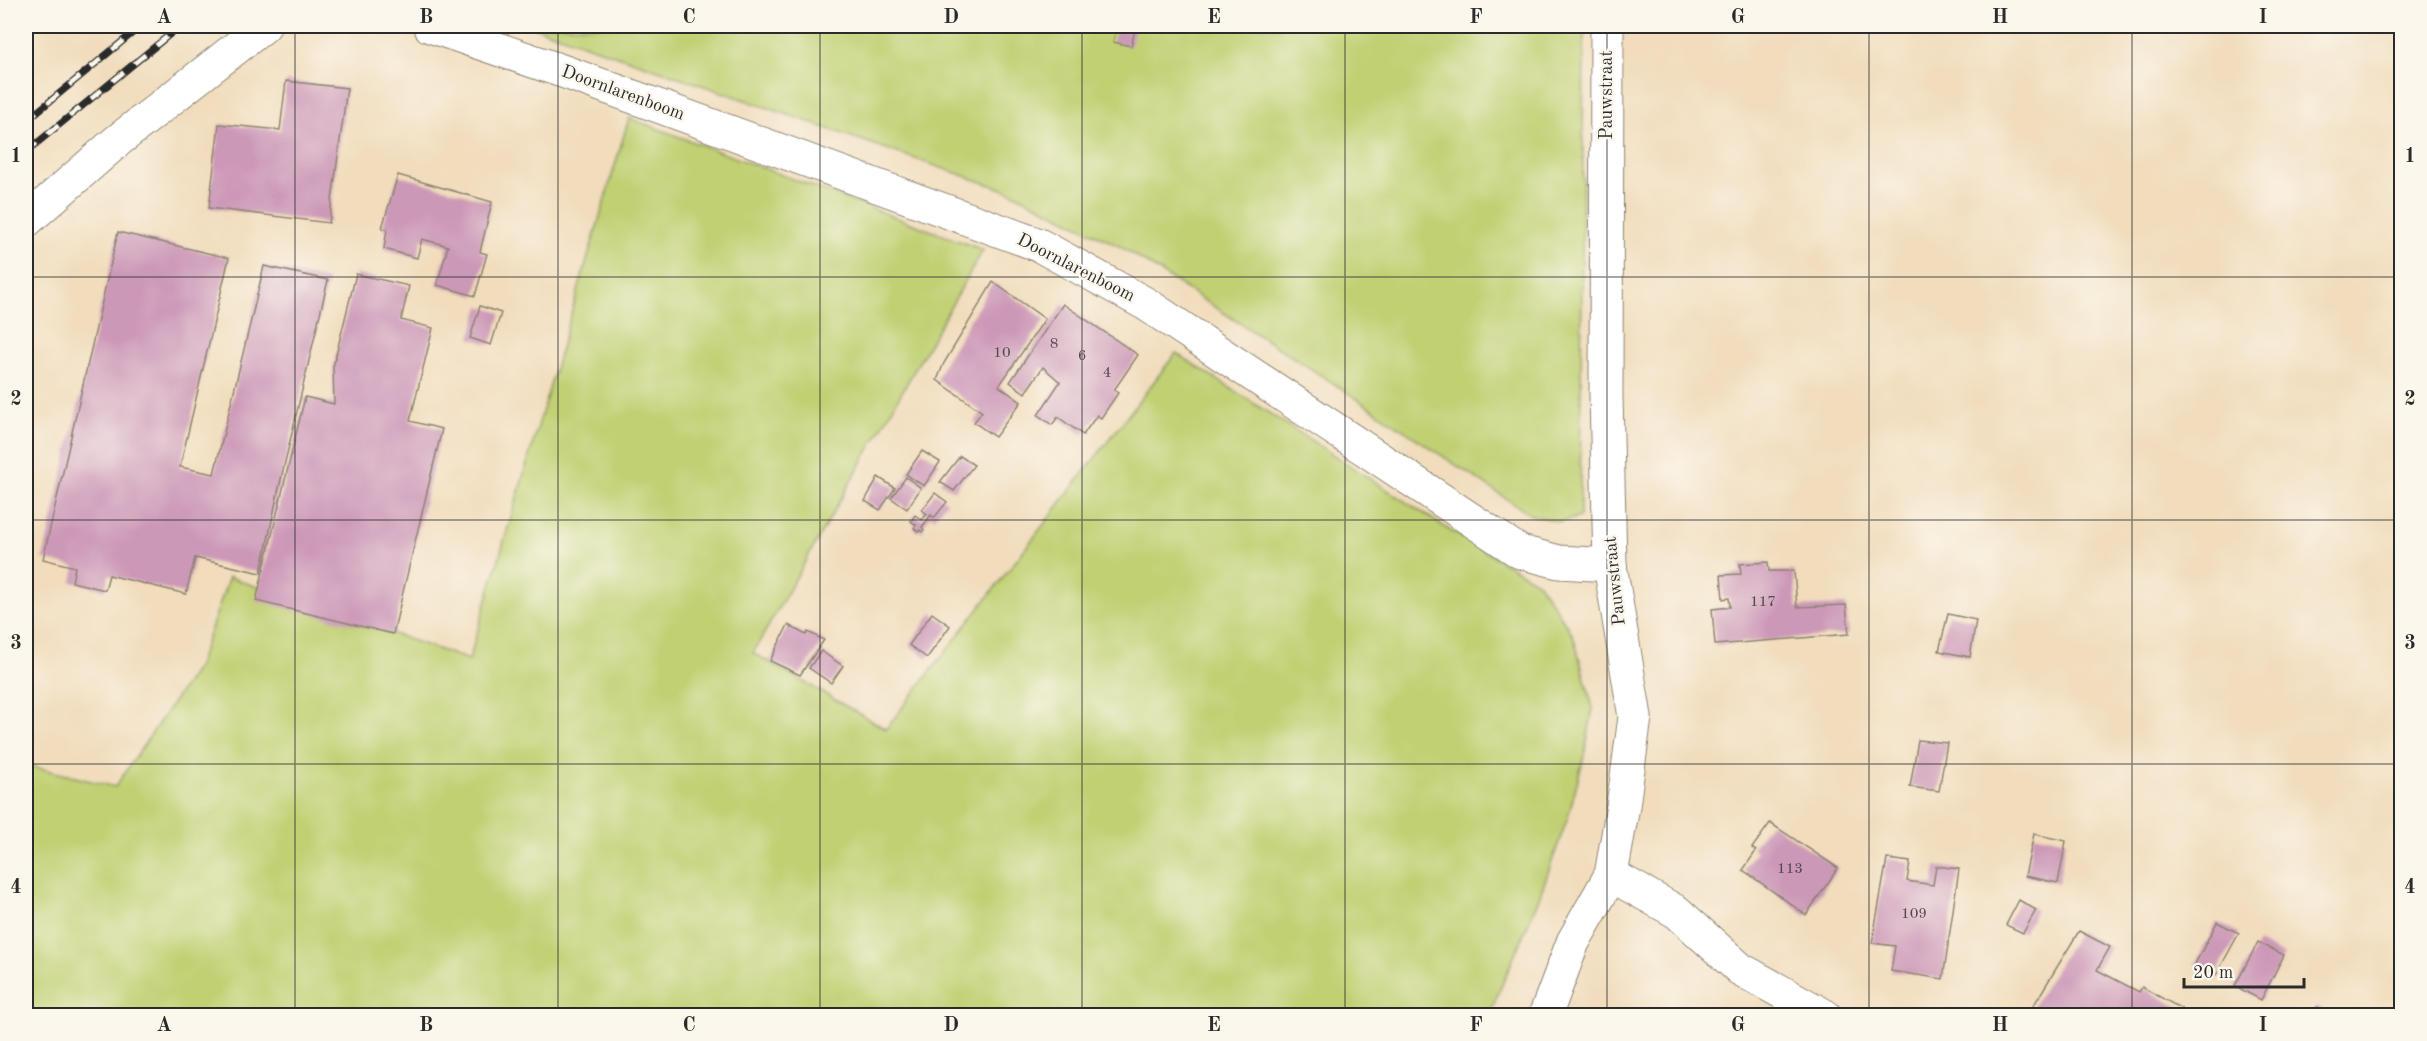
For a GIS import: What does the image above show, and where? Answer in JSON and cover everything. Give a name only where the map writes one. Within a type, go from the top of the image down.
[{"type":"street","points":[[26,221],[116,142],[264,26]]},
{"type":"street","name":"Doornlarenboom","points":[[430,26],[565,72],[1039,244],[1146,304],[1520,552],[1558,562],[1610,565]]},
{"type":"street","name":"Pauwstraat","points":[[1545,1016],[1573,942],[1611,875],[1635,717],[1610,565],[1606,394],[1607,26]]},
{"type":"street","points":[[1611,875],[1677,912],[1740,969],[1825,1016]]},
{"type":"green space","points":[[531,26],[1584,26],[1580,517],[1560,522],[1531,515],[1336,385],[1123,248],[1011,192]]},
{"type":"green space","points":[[629,118],[983,250],[753,653],[886,729],[1176,353],[1457,535],[1539,583],[1573,635],[1593,708],[1585,752],[1568,817],[1537,903],[1489,1015],[26,1016],[26,765],[115,787],[198,666],[229,577],[469,660]]},
{"type":"building","points":[[1117,26],[1136,26],[1131,46],[1113,42]]},
{"type":"building","points":[[286,81],[347,88],[329,223],[209,208],[219,124],[280,130]]},
{"type":"building","points":[[398,175],[492,202],[480,252],[487,254],[475,296],[437,285],[448,246],[422,239],[417,258],[384,249],[387,229],[382,228]]},
{"type":"building","points":[[118,232],[229,258],[180,467],[214,474],[264,266],[328,280],[261,573],[195,558],[186,594],[109,575],[105,590],[72,582],[75,567],[43,559]]},
{"type":"building","points":[[356,274],[409,286],[401,320],[433,328],[410,421],[442,429],[393,634],[256,601],[305,397],[334,404],[333,367]]},
{"type":"building","points":[[993,282],[1045,319],[999,386],[1021,402],[995,437],[974,422],[982,412],[937,380],[944,363]]},
{"type":"building","points":[[1063,304],[1138,355],[1114,390],[1118,393],[1101,418],[1097,415],[1083,435],[1058,417],[1052,425],[1038,415],[1060,382],[1043,367],[1025,393],[1010,382]]},
{"type":"building","points":[[480,306],[501,313],[491,345],[470,338]]},
{"type":"building","points":[[922,451],[940,462],[924,486],[906,474]]},
{"type":"building","points":[[960,456],[974,465],[954,491],[940,482]]},
{"type":"building","points":[[878,477],[895,488],[880,510],[865,501]]},
{"type":"building","points":[[906,477],[921,488],[907,509],[891,498]]},
{"type":"building","points":[[935,493],[947,502],[934,518],[931,515],[922,527],[924,530],[918,532],[914,528],[916,525],[911,521],[915,515],[922,520],[927,514],[922,510]]},
{"type":"building","points":[[1768,562],[1769,571],[1794,571],[1797,607],[1846,605],[1849,634],[1715,645],[1712,609],[1730,607],[1729,598],[1723,599],[1721,575],[1741,574],[1740,564]]},
{"type":"building","points":[[932,613],[950,626],[927,658],[909,645]]},
{"type":"building","points":[[1948,614],[1976,620],[1970,657],[1939,651]]},
{"type":"building","points":[[788,625],[806,635],[808,632],[824,640],[800,675],[770,661]]},
{"type":"building","points":[[821,651],[843,666],[831,683],[809,668]]},
{"type":"building","points":[[1918,740],[1947,743],[1939,791],[1910,787]]},
{"type":"building","points":[[1770,823],[1838,868],[1806,915],[1743,870],[1756,851],[1752,848]]},
{"type":"building","points":[[2034,834],[2066,841],[2058,883],[2025,876]]},
{"type":"building","points":[[1887,859],[1910,862],[1907,881],[1933,885],[1936,866],[1959,869],[1943,979],[1891,971],[1895,946],[1872,943]]},
{"type":"building","points":[[2019,900],[2036,910],[2023,933],[2006,925]]},
{"type":"building","points":[[2217,922],[2239,933],[2216,975],[2195,964]]},
{"type":"building","points":[[2079,931],[2110,947],[2097,970],[2139,992],[2142,987],[2182,1009],[2179,1016],[2046,1016],[2032,1008]]},
{"type":"building","points":[[2258,942],[2284,955],[2261,1000],[2235,986]]},
{"type":"building","points":[[2317,1007],[2333,1016],[2312,1016]]},
{"type":"railway","points":[[26,121],[141,26]]},
{"type":"railway","points":[[26,152],[180,26]]}]
